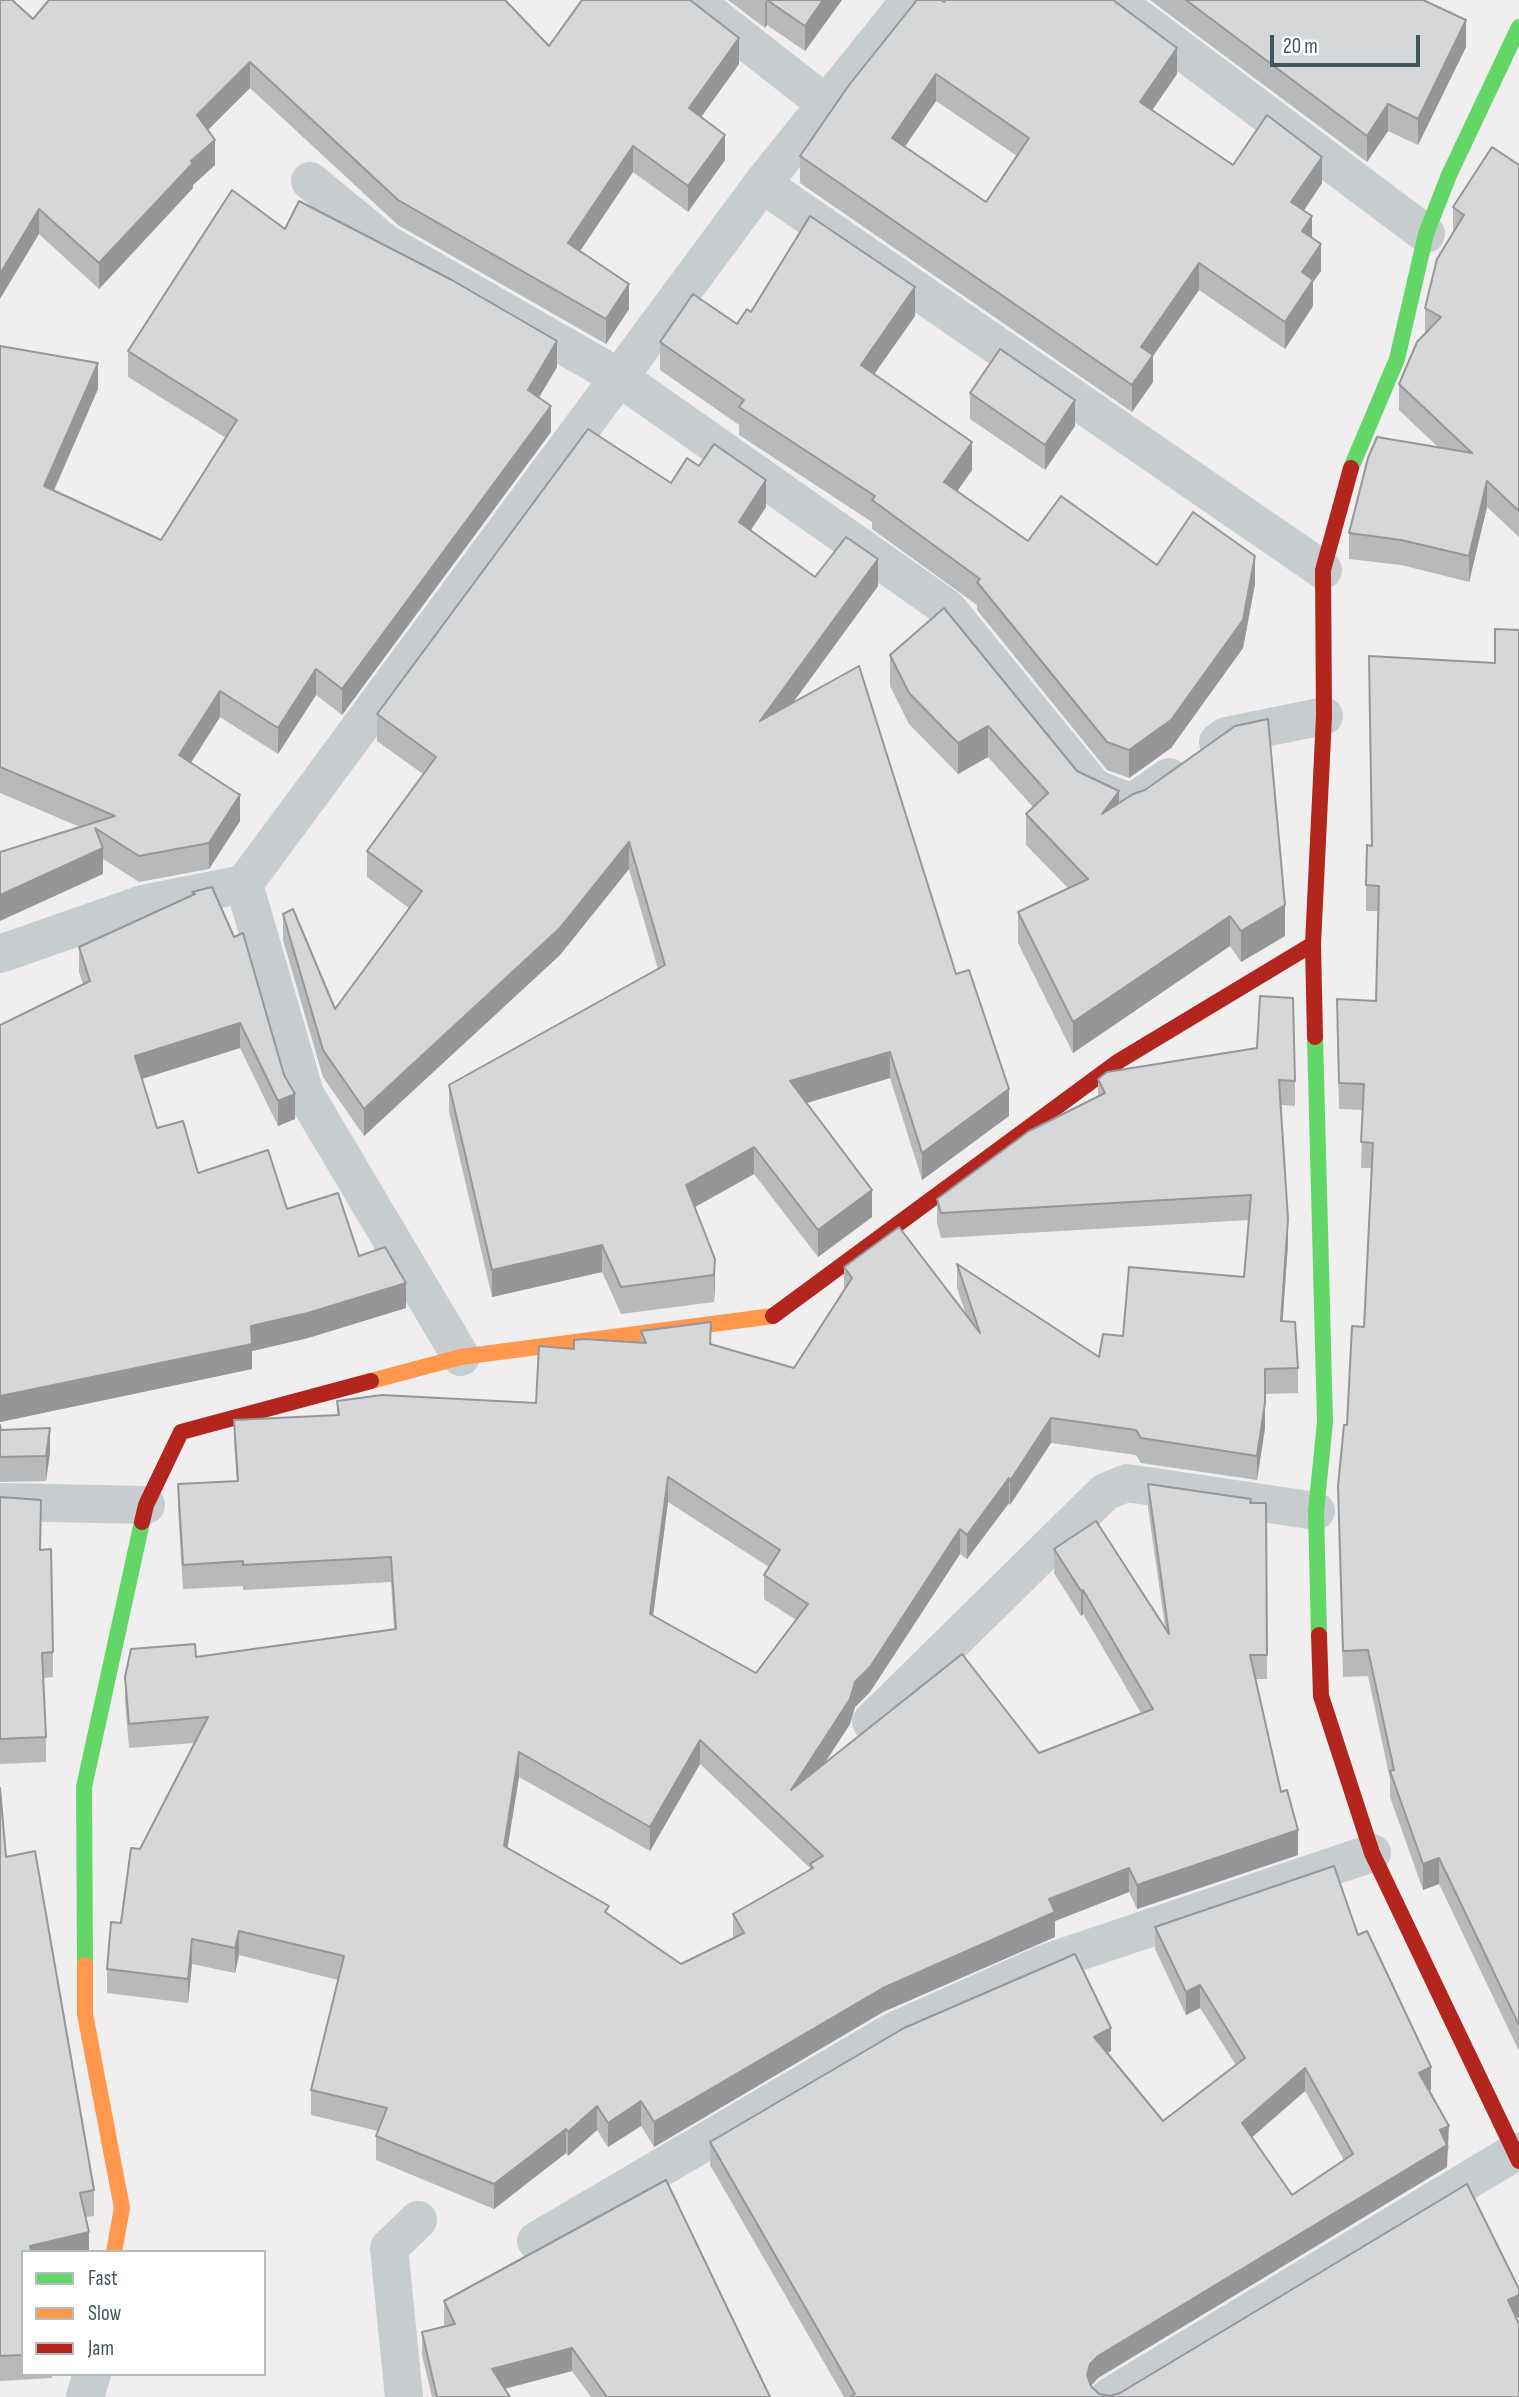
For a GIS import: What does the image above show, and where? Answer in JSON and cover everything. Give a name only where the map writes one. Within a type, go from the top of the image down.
[{"type":"street","points":[[693,0],[826,104]]},
{"type":"street","points":[[0,954],[144,904],[244,884],[762,184],[910,0]]},
{"type":"street","points":[[1114,0],[1426,234]]},
{"type":"street","points":[[1110,2397],[1517,2157],[1372,1853],[1321,1696],[1317,1511],[1325,1422],[1313,944],[1324,716],[1323,570],[1347,477],[1397,359],[1426,234],[1450,175],[1519,27]]},
{"type":"street","points":[[310,181],[385,243],[620,378],[947,608],[1094,788],[1132,803],[1226,736],[1324,716]]},
{"type":"street","points":[[762,184],[1323,570]]},
{"type":"street","points":[[244,884],[305,1094],[461,1357]]},
{"type":"street","points":[[114,2250],[122,2208],[85,2014],[84,1787],[146,1505],[181,1432],[461,1357],[775,1316],[1119,1061],[1313,944]]},
{"type":"street","points":[[871,1722],[1105,1492],[1127,1483],[1317,1511]]},
{"type":"street","points":[[0,1502],[146,1505]]},
{"type":"street","points":[[536,2241],[894,2031],[1046,1962],[1372,1853]]},
{"type":"street","points":[[404,2397],[388,2248],[418,2220]]},
{"type":"street","points":[[85,2397],[91,2376]]},
{"type":"building","points":[[0,0],[12,0],[33,19],[49,0],[505,0],[549,46],[582,0],[690,0],[739,38],[689,108],[725,135],[688,186],[633,146],[568,243],[629,284],[606,319],[398,200],[250,62],[197,115],[215,140],[191,161],[193,163],[99,263],[39,209],[0,274]]},
{"type":"building","points":[[767,0],[823,0],[805,26]]},
{"type":"building","points":[[917,0],[1113,0],[1177,48],[1140,102],[1233,165],[1267,115],[1322,157],[1291,202],[1312,216],[1302,231],[1321,244],[1302,272],[1313,280],[1285,322],[1199,263],[1141,347],[1153,355],[1132,385],[800,156],[849,85]],"holes":[[[936,74],[1029,138],[986,202],[892,138]]]},
{"type":"building","points":[[1186,0],[1423,0],[1466,20],[1418,119],[1388,104],[1367,136]]},
{"type":"building","points":[[1492,147],[1519,165],[1519,511],[1487,481],[1469,556],[1401,540],[1349,533],[1368,458],[1377,437],[1472,453],[1399,384],[1417,342],[1441,317],[1425,308],[1437,259],[1464,215],[1453,207]]},
{"type":"building","points":[[232,190],[285,229],[299,201],[450,279],[557,341],[528,390],[551,406],[342,689],[316,669],[278,728],[220,691],[179,755],[240,795],[209,843],[139,856],[95,828],[103,848],[0,895],[0,852],[115,816],[0,767],[0,346],[98,363],[44,486],[161,540],[237,420],[128,351]]},
{"type":"building","points":[[810,216],[915,287],[861,365],[972,442],[944,482],[1028,541],[1061,496],[1157,565],[1193,512],[1255,556],[1243,620],[1171,720],[1129,750],[1107,742],[977,582],[980,579],[872,500],[875,496],[739,407],[744,400],[660,342],[693,294],[737,324],[747,309],[751,312]]},
{"type":"building","points":[[1000,349],[1075,400],[1045,445],[970,393]]},
{"type":"building","points":[[588,429],[671,483],[687,458],[699,466],[714,444],[766,480],[739,522],[815,577],[846,537],[878,559],[760,721],[859,666],[956,974],[969,970],[1009,1089],[922,1153],[890,1052],[790,1081],[872,1190],[818,1230],[754,1147],[686,1185],[715,1259],[714,1275],[621,1287],[602,1245],[492,1270],[449,1085],[665,965],[629,842],[560,928],[364,1109],[323,1050],[283,914],[293,909],[335,1009],[422,891],[367,851],[436,757],[377,714]]},
{"type":"building","points":[[944,608],[1077,771],[1119,791],[1102,814],[1133,794],[1145,790],[1235,726],[1268,719],[1285,905],[1241,931],[1230,916],[1073,1022],[1018,912],[1088,879],[1026,814],[1048,793],[988,726],[958,743],[909,693],[890,655]]},
{"type":"building","points":[[1495,629],[1519,630],[1519,2025],[1439,1858],[1423,1864],[1390,1771],[1394,1770],[1368,1650],[1343,1651],[1338,1486],[1344,1425],[1347,1425],[1352,1326],[1364,1327],[1373,1143],[1361,1142],[1364,1084],[1339,1083],[1337,999],[1376,1001],[1379,886],[1366,885],[1367,845],[1372,846],[1369,656],[1495,663]]},
{"type":"building","points":[[212,887],[234,937],[243,933],[284,1075],[295,1094],[278,1101],[240,1023],[135,1056],[157,1128],[183,1121],[198,1173],[268,1150],[287,1209],[338,1193],[359,1256],[385,1247],[406,1283],[308,1313],[251,1326],[252,1344],[0,1396],[0,1025],[90,981],[79,947],[195,894],[192,892]]},
{"type":"building","points":[[1260,996],[1293,998],[1295,1081],[1279,1080],[1288,1219],[1281,1321],[1295,1322],[1298,1368],[1265,1369],[1265,1403],[1257,1456],[1141,1438],[1136,1430],[1051,1418],[1010,1481],[1009,1478],[967,1535],[960,1529],[870,1667],[855,1682],[850,1699],[791,1790],[962,1654],[1039,1753],[1153,1709],[1083,1590],[1081,1591],[1054,1549],[1096,1521],[1169,1634],[1148,1484],[1251,1499],[1250,1503],[1266,1503],[1267,1655],[1250,1655],[1281,1792],[1287,1790],[1298,1830],[1137,1885],[1129,1868],[1049,1899],[1055,1912],[883,1988],[654,2122],[641,2101],[608,2123],[597,2106],[568,2132],[566,2129],[494,2184],[376,2136],[387,2108],[311,2090],[344,1956],[239,1931],[235,1948],[192,1939],[188,1979],[107,1969],[111,1922],[121,1923],[131,1848],[140,1849],[208,1717],[129,1724],[125,1677],[131,1649],[195,1644],[196,1657],[396,1629],[391,1557],[243,1565],[243,1561],[183,1565],[178,1484],[238,1481],[234,1420],[339,1415],[337,1401],[382,1395],[536,1403],[539,1346],[574,1349],[574,1340],[584,1339],[646,1343],[641,1331],[711,1322],[710,1344],[794,1368],[852,1278],[844,1267],[899,1227],[980,1333],[957,1264],[1099,1357],[1103,1334],[1123,1336],[1129,1267],[1244,1277],[1251,1195],[941,1213],[937,1199],[1029,1131],[1105,1093],[1098,1079],[1107,1072],[1257,1048]],"holes":[[[668,1477],[780,1550],[764,1575],[808,1604],[756,1673],[650,1614]],[[700,1740],[823,1856],[810,1864],[813,1868],[733,1914],[744,1933],[681,1964],[605,1912],[609,1906],[504,1846],[519,1752],[650,1827]]]},
{"type":"building","points":[[0,1425],[1,1430],[50,1428],[46,1456],[0,1457]]},
{"type":"building","points":[[0,1497],[41,1500],[40,1550],[51,1549],[53,1652],[42,1653],[46,1737],[0,1739]]},
{"type":"building","points":[[0,1788],[6,1857],[35,1851],[94,2190],[80,2193],[89,2232],[30,2246],[31,2250],[21,2250],[21,2355],[0,2356]]},
{"type":"building","points":[[1334,1866],[1358,1935],[1367,1931],[1431,2067],[1419,2073],[1449,2126],[1440,2130],[1447,2145],[1098,2356],[1090,2364],[1087,2375],[1091,2386],[1099,2394],[1110,2396],[1120,2393],[1467,2184],[1519,2289],[1519,2295],[1508,2300],[1519,2324],[1519,2397],[850,2397],[855,2394],[710,2142],[904,2028],[1075,1954],[1111,2028],[1094,2037],[1163,2121],[1245,2058],[1200,1985],[1186,1992],[1155,1927]],"holes":[[[1305,2068],[1353,2154],[1292,2195],[1242,2123]]]},
{"type":"building","points":[[666,2180],[770,2397],[607,2397],[572,2348],[492,2369],[510,2397],[437,2397],[422,2332],[455,2324],[444,2301]]},
{"type":"traffic: fast","points":[[1351,468],[1397,359],[1426,234],[1449,175],[1519,27]]},
{"type":"traffic: fast","points":[[1315,1037],[1325,1422],[1316,1511],[1319,1635]]},
{"type":"traffic: fast","points":[[85,1965],[84,1787],[142,1522]]},
{"type":"traffic: slow","points":[[371,1381],[461,1357],[773,1316]]},
{"type":"traffic: slow","points":[[85,1965],[85,2014],[122,2208],[114,2250]]},
{"type":"traffic: jam","points":[[1315,1037],[1313,944],[1324,716],[1323,570],[1351,468]]},
{"type":"traffic: jam","points":[[773,1316],[1119,1061],[1313,944]]},
{"type":"traffic: jam","points":[[142,1522],[146,1505],[181,1432],[371,1381]]},
{"type":"traffic: jam","points":[[1319,1635],[1321,1696],[1372,1853],[1519,2161]]}]
